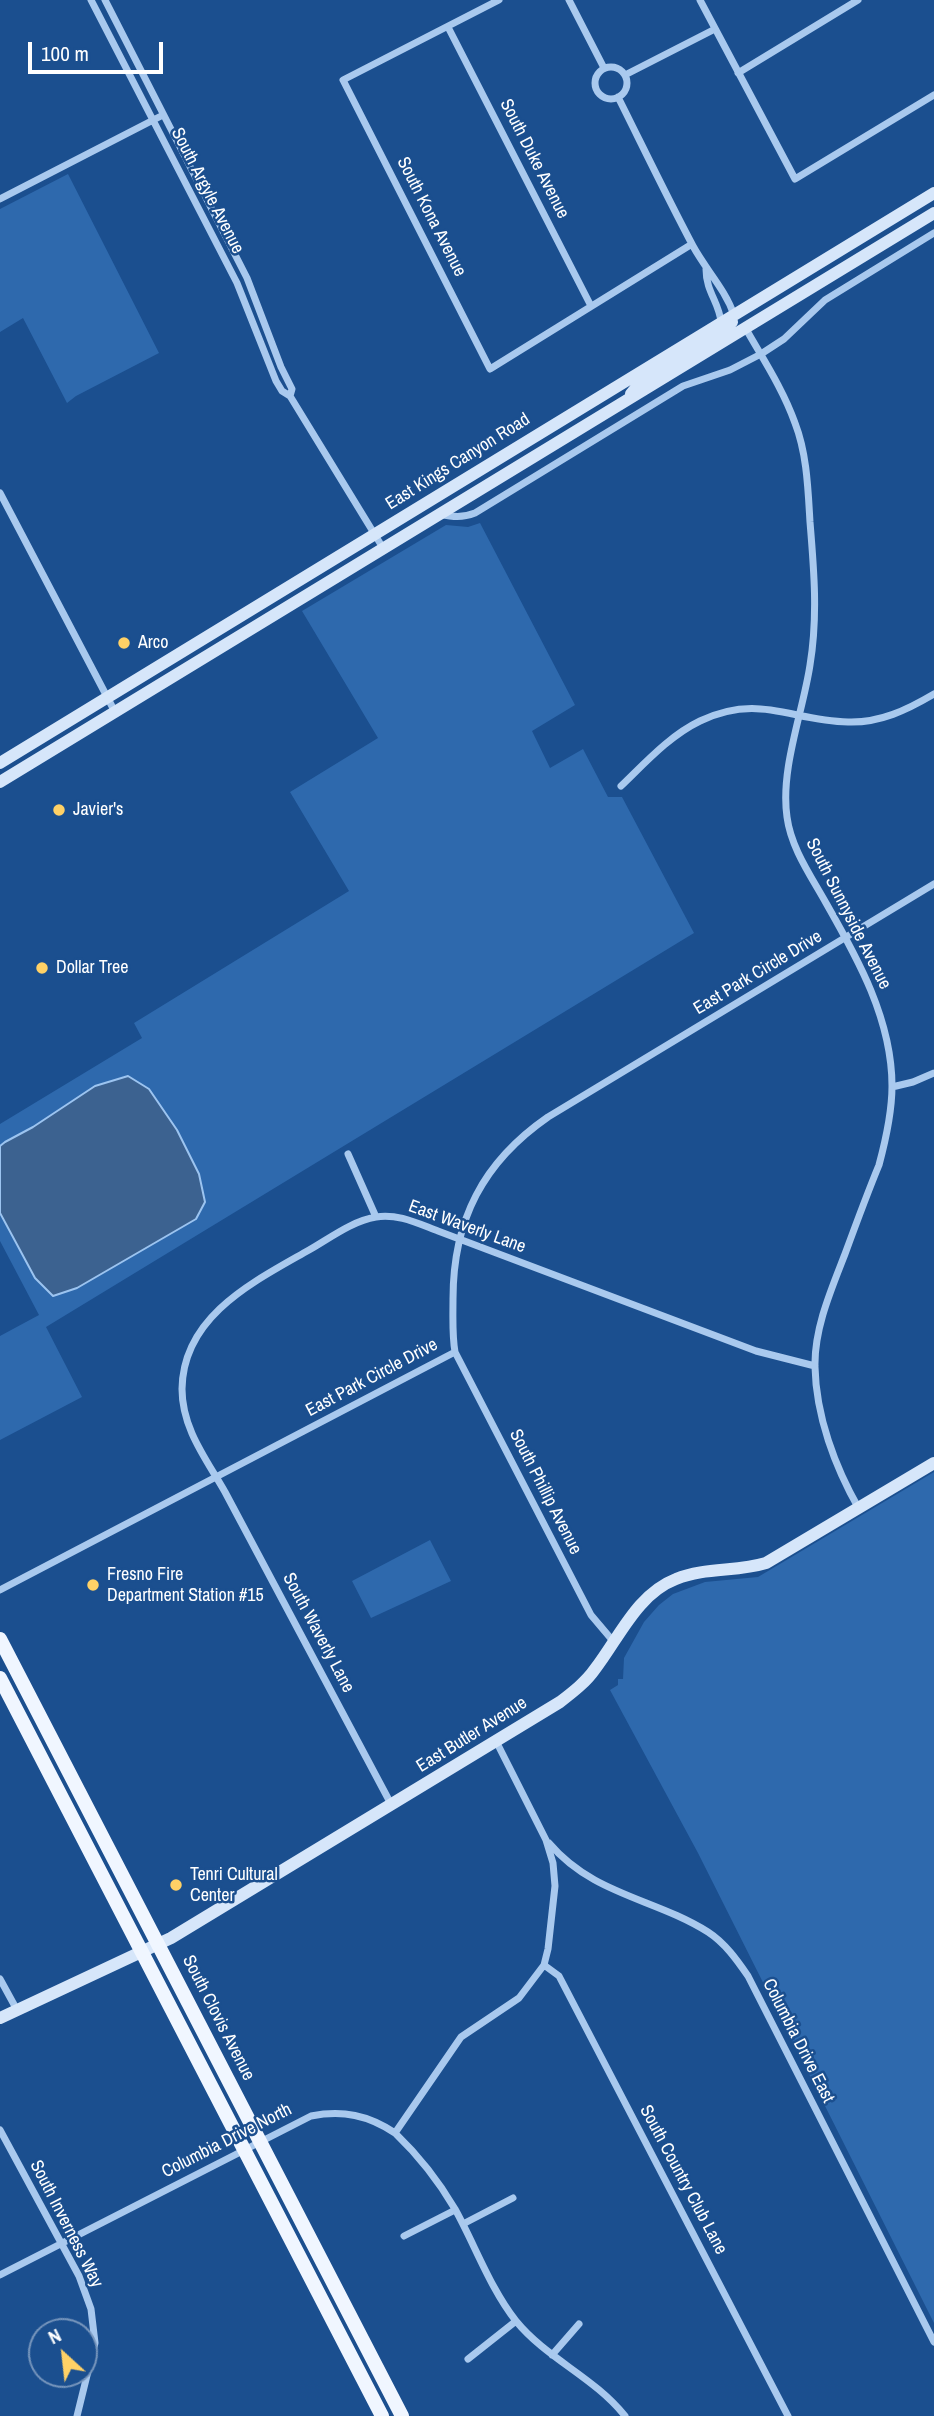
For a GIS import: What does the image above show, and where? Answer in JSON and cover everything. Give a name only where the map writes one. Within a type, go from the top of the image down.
[{"type":"main road","name":"East Kings Canyon Road","points":[[0,763],[934,193]]},
{"type":"main road","name":"East Kings Canyon Road","points":[[0,782],[934,213]]},
{"type":"main road","points":[[746,329],[745,323],[750,314],[842,258],[860,238]]},
{"type":"main road","points":[[624,402],[642,381],[724,330],[732,322],[734,315]]},
{"type":"main road","name":"East Butler Avenue","points":[[0,2018],[158,1945],[216,1912],[572,1692],[596,1668],[613,1641],[651,1594],[663,1586],[691,1574],[736,1570],[766,1563],[934,1463]]},
{"type":"main road","name":"South Clovis Avenue","points":[[0,1639],[402,2416]]},
{"type":"main road","name":"South Clovis Avenue","points":[[0,1678],[382,2416]]},
{"type":"street","name":"South Argyle Avenue","points":[[91,0],[237,284],[276,381],[282,391],[290,396],[383,548]]},
{"type":"street","name":"South Argyle Avenue","points":[[106,0],[247,278],[292,389],[290,396]]},
{"type":"street","points":[[448,27],[499,0]]},
{"type":"street","points":[[569,0],[604,68]]},
{"type":"street","points":[[700,0],[795,179],[934,95]]},
{"type":"street","points":[[738,73],[858,0]]},
{"type":"street","name":"South Kona Avenue","points":[[448,27],[343,80],[491,369],[592,306]]},
{"type":"street","name":"South Duke Avenue","points":[[448,27],[592,306]]},
{"type":"street","points":[[625,75],[715,29]]},
{"type":"street","points":[[614,67],[625,75],[626,89],[618,97],[607,98],[595,87],[596,76],[604,68],[614,67]]},
{"type":"street","points":[[618,97],[692,244],[716,279],[734,315]]},
{"type":"street","points":[[0,199],[163,115]]},
{"type":"street","name":"East Kings Canyon Road","points":[[438,514],[465,517],[475,513],[682,386],[730,370],[761,354],[784,339],[825,300],[934,233]]},
{"type":"street","points":[[592,306],[692,244]]},
{"type":"street","points":[[706,268],[706,284],[721,322]]},
{"type":"street","name":"South Sunnyside Avenue","points":[[746,329],[789,405],[807,480],[816,596],[815,621],[810,667],[788,775],[787,817],[792,838],[802,859],[866,978],[882,1024],[891,1065],[889,1120],[882,1154],[825,1310],[815,1366],[817,1395],[833,1454],[859,1509]]},
{"type":"street","points":[[0,493],[115,712]]},
{"type":"street","points":[[621,786],[666,743],[701,721],[749,708],[767,708],[832,721],[865,722],[896,715],[934,694]]},
{"type":"street","name":"East Park Circle Drive","points":[[0,1590],[455,1352],[453,1276],[458,1241],[468,1211],[490,1171],[525,1133],[934,884]]},
{"type":"street","points":[[892,1087],[934,1073]]},
{"type":"street","points":[[348,1154],[376,1217]]},
{"type":"street","name":"East Waverly Lane","points":[[215,1478],[194,1440],[184,1408],[182,1391],[187,1362],[200,1332],[213,1314],[247,1285],[352,1225],[376,1217],[400,1218],[757,1351],[815,1366]]},
{"type":"street","name":"South Phillip Avenue","points":[[455,1352],[591,1615],[613,1641]]},
{"type":"street","name":"South Waverly Lane","points":[[215,1478],[225,1492],[391,1804]]},
{"type":"street","points":[[496,1741],[546,1840],[553,1863],[555,1886],[544,1965],[519,1998],[461,2037],[395,2133],[426,2165],[455,2210],[516,2321],[552,2355],[596,2386],[621,2415]]},
{"type":"street","name":"Columbia Drive East","points":[[546,1840],[572,1867],[612,1889],[709,1933],[737,1960],[748,1976],[934,2342]]},
{"type":"street","name":"South Country Club Lane","points":[[544,1965],[559,1976],[788,2416]]},
{"type":"street","points":[[0,1979],[17,2010]]},
{"type":"street","name":"Columbia Drive North","points":[[0,2275],[311,2116],[344,2113],[361,2116],[395,2133]]},
{"type":"street","name":"South Inverness Way","points":[[0,2130],[79,2276],[91,2309],[95,2343],[77,2416]]},
{"type":"street","points":[[463,2224],[513,2198]]},
{"type":"street","points":[[404,2236],[455,2210]]},
{"type":"street","points":[[468,2359],[516,2321]]},
{"type":"street","points":[[552,2355],[579,2324]]},
{"type":"shaded area","points":[[68,174],[159,353],[67,403],[23,318],[0,332],[0,209]]},
{"type":"shaded area","points":[[480,523],[575,705],[532,731],[550,768],[583,749],[608,797],[622,797],[694,933],[46,1327],[82,1397],[0,1440],[0,1336],[39,1315],[0,1241],[0,1124],[142,1038],[134,1023],[349,891],[290,792],[378,738],[302,611],[446,525],[468,527]]},
{"type":"shaded area","points":[[128,1076],[149,1089],[177,1130],[199,1174],[205,1202],[196,1219],[77,1288],[53,1296],[35,1278],[0,1213],[0,1146],[95,1086]]},
{"type":"shaded area","points":[[934,1472],[934,2323],[698,1853],[610,1690],[618,1685],[618,1679],[623,1679],[624,1658],[644,1622],[673,1594],[705,1582],[758,1577]]},
{"type":"shaded area","points":[[430,1540],[451,1581],[371,1618],[352,1581]]},
{"type":"place","name":"Arco","points":[[124,643]]},
{"type":"place","name":"Javier's","points":[[59,810]]},
{"type":"place","name":"Dollar Tree","points":[[42,968]]},
{"type":"place","name":"Fresno Fire Department Station #15","points":[[93,1585]]},
{"type":"place","name":"Tenri Cultural Center","points":[[176,1885]]}]
